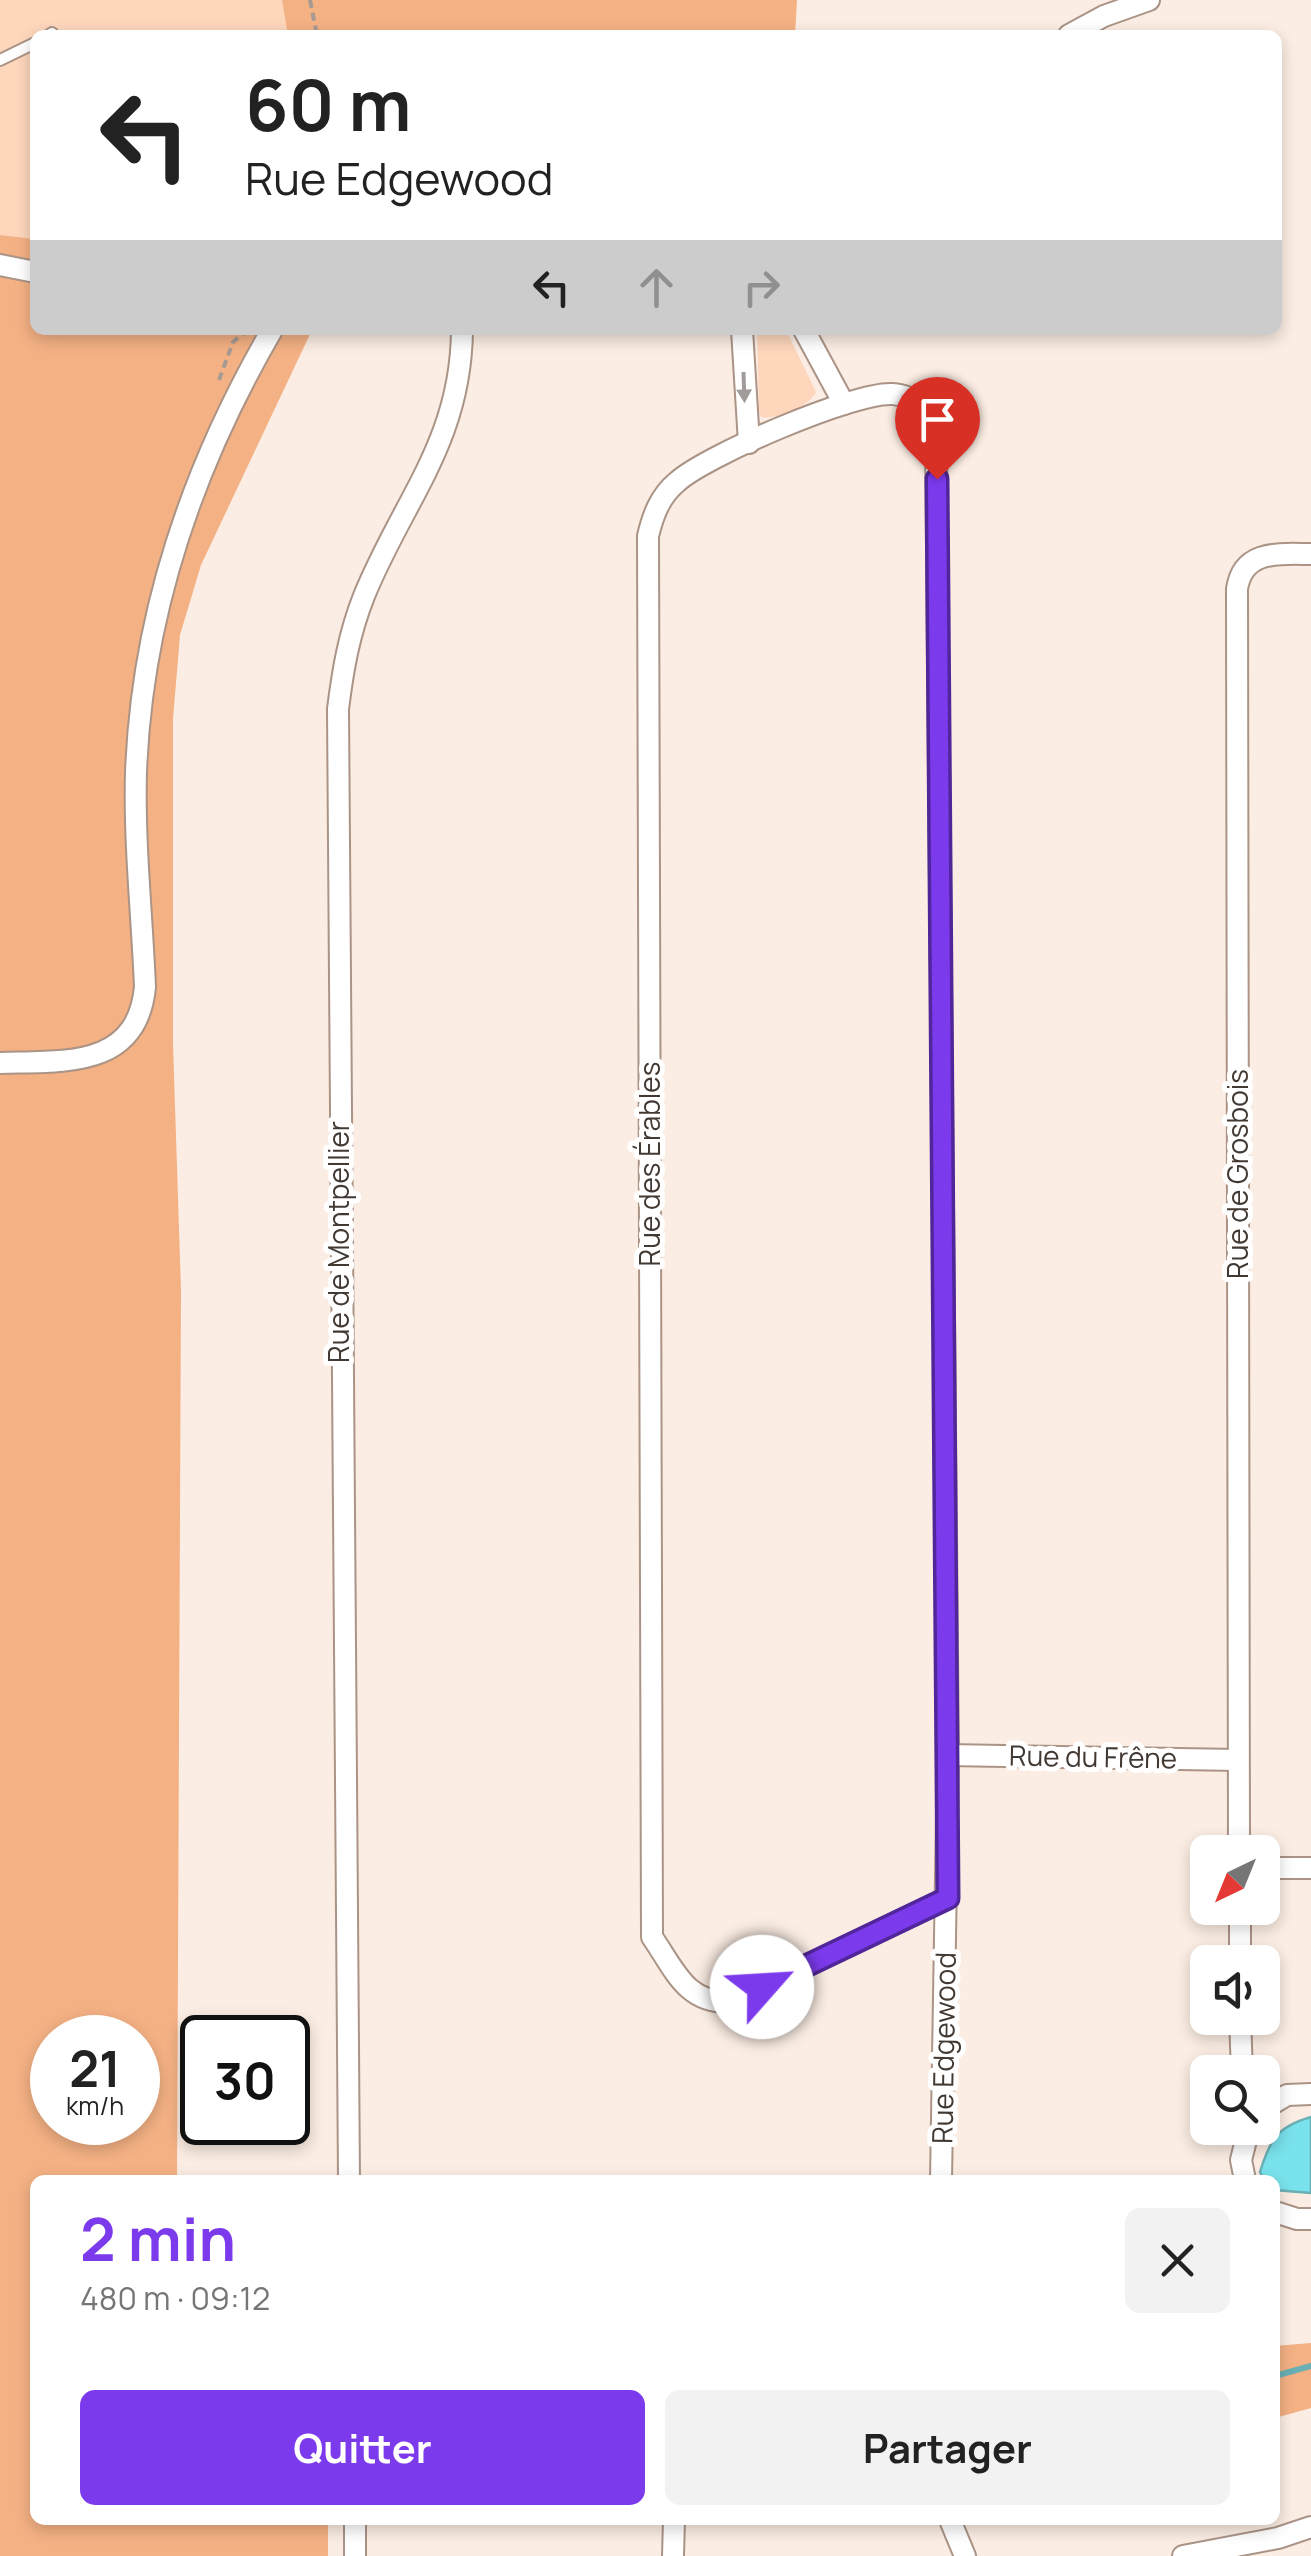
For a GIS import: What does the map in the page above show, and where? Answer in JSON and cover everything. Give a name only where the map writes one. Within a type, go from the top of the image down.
[{"type":"street","points":[[1079,30],[1148,0]]},
{"type":"street","points":[[0,265],[30,271]]},
{"type":"street","points":[[0,1063],[63,1061],[107,1051],[127,1036],[142,1008],[146,987],[136,770],[150,649],[172,554],[190,500],[219,428],[269,335]]},
{"type":"street","name":"Rue de Montpellier","points":[[349,2175],[343,1855],[338,709],[346,646],[365,594],[427,476],[448,426],[460,379],[462,335]]},
{"type":"street","points":[[742,335],[749,443]]},
{"type":"street","points":[[807,335],[844,404]]},
{"type":"street","name":"Rue Edgewood","points":[[844,404],[888,394],[909,398],[931,418],[936,439],[948,1755],[941,2175]]},
{"type":"street","name":"Rue des Érables","points":[[844,404],[749,443],[679,480],[658,504],[648,536],[652,1938],[689,1991],[709,2003],[731,2002],[948,1898]]},
{"type":"street","name":"Rue de Grosbois","points":[[1239,1835],[1237,589],[1243,570],[1258,557],[1311,554]]},
{"type":"street","name":"Rue du Frêne","points":[[948,1755],[1238,1760]]},
{"type":"street","points":[[1280,1868],[1311,1868]]},
{"type":"street","points":[[1280,2099],[1311,2094]]},
{"type":"street","points":[[1244,2145],[1241,2160],[1245,2175]]},
{"type":"street","points":[[1280,2214],[1311,2218]]},
{"type":"street","points":[[354,2525],[355,2556]]},
{"type":"street","points":[[674,2525],[674,2556]]},
{"type":"street","points":[[952,2525],[965,2556]]},
{"type":"street","points":[[1183,2556],[1280,2547],[1311,2527]]},
{"type":"lane","points":[[0,60],[30,45]]},
{"type":"path","points":[[310,0],[316,30]]},
{"type":"shaded area","points":[[0,0],[330,0],[331,30],[30,30],[30,238],[0,235]]},
{"type":"shaded area","points":[[282,0],[797,0],[795,30],[287,30]]},
{"type":"shaded area","points":[[0,235],[30,238],[30,335],[310,335],[201,565],[180,635],[173,719],[173,1044],[181,1290],[177,2175],[30,2175],[30,2525],[328,2525],[328,2556],[0,2556]]},
{"type":"shaded area","points":[[757,335],[788,335],[816,392],[800,407],[784,414],[761,417]]},
{"type":"shaded area","points":[[1311,2343],[1311,2408],[1280,2417],[1280,2346]]},
{"type":"water","points":[[1311,2117],[1311,2193],[1280,2190],[1280,2175],[1260,2172],[1271,2145],[1280,2145],[1283,2130]]},
{"type":"waterway","points":[[1280,2375],[1311,2366]]},
{"type":"route","points":[[762,1987],[948,1898],[937,479]]}]
